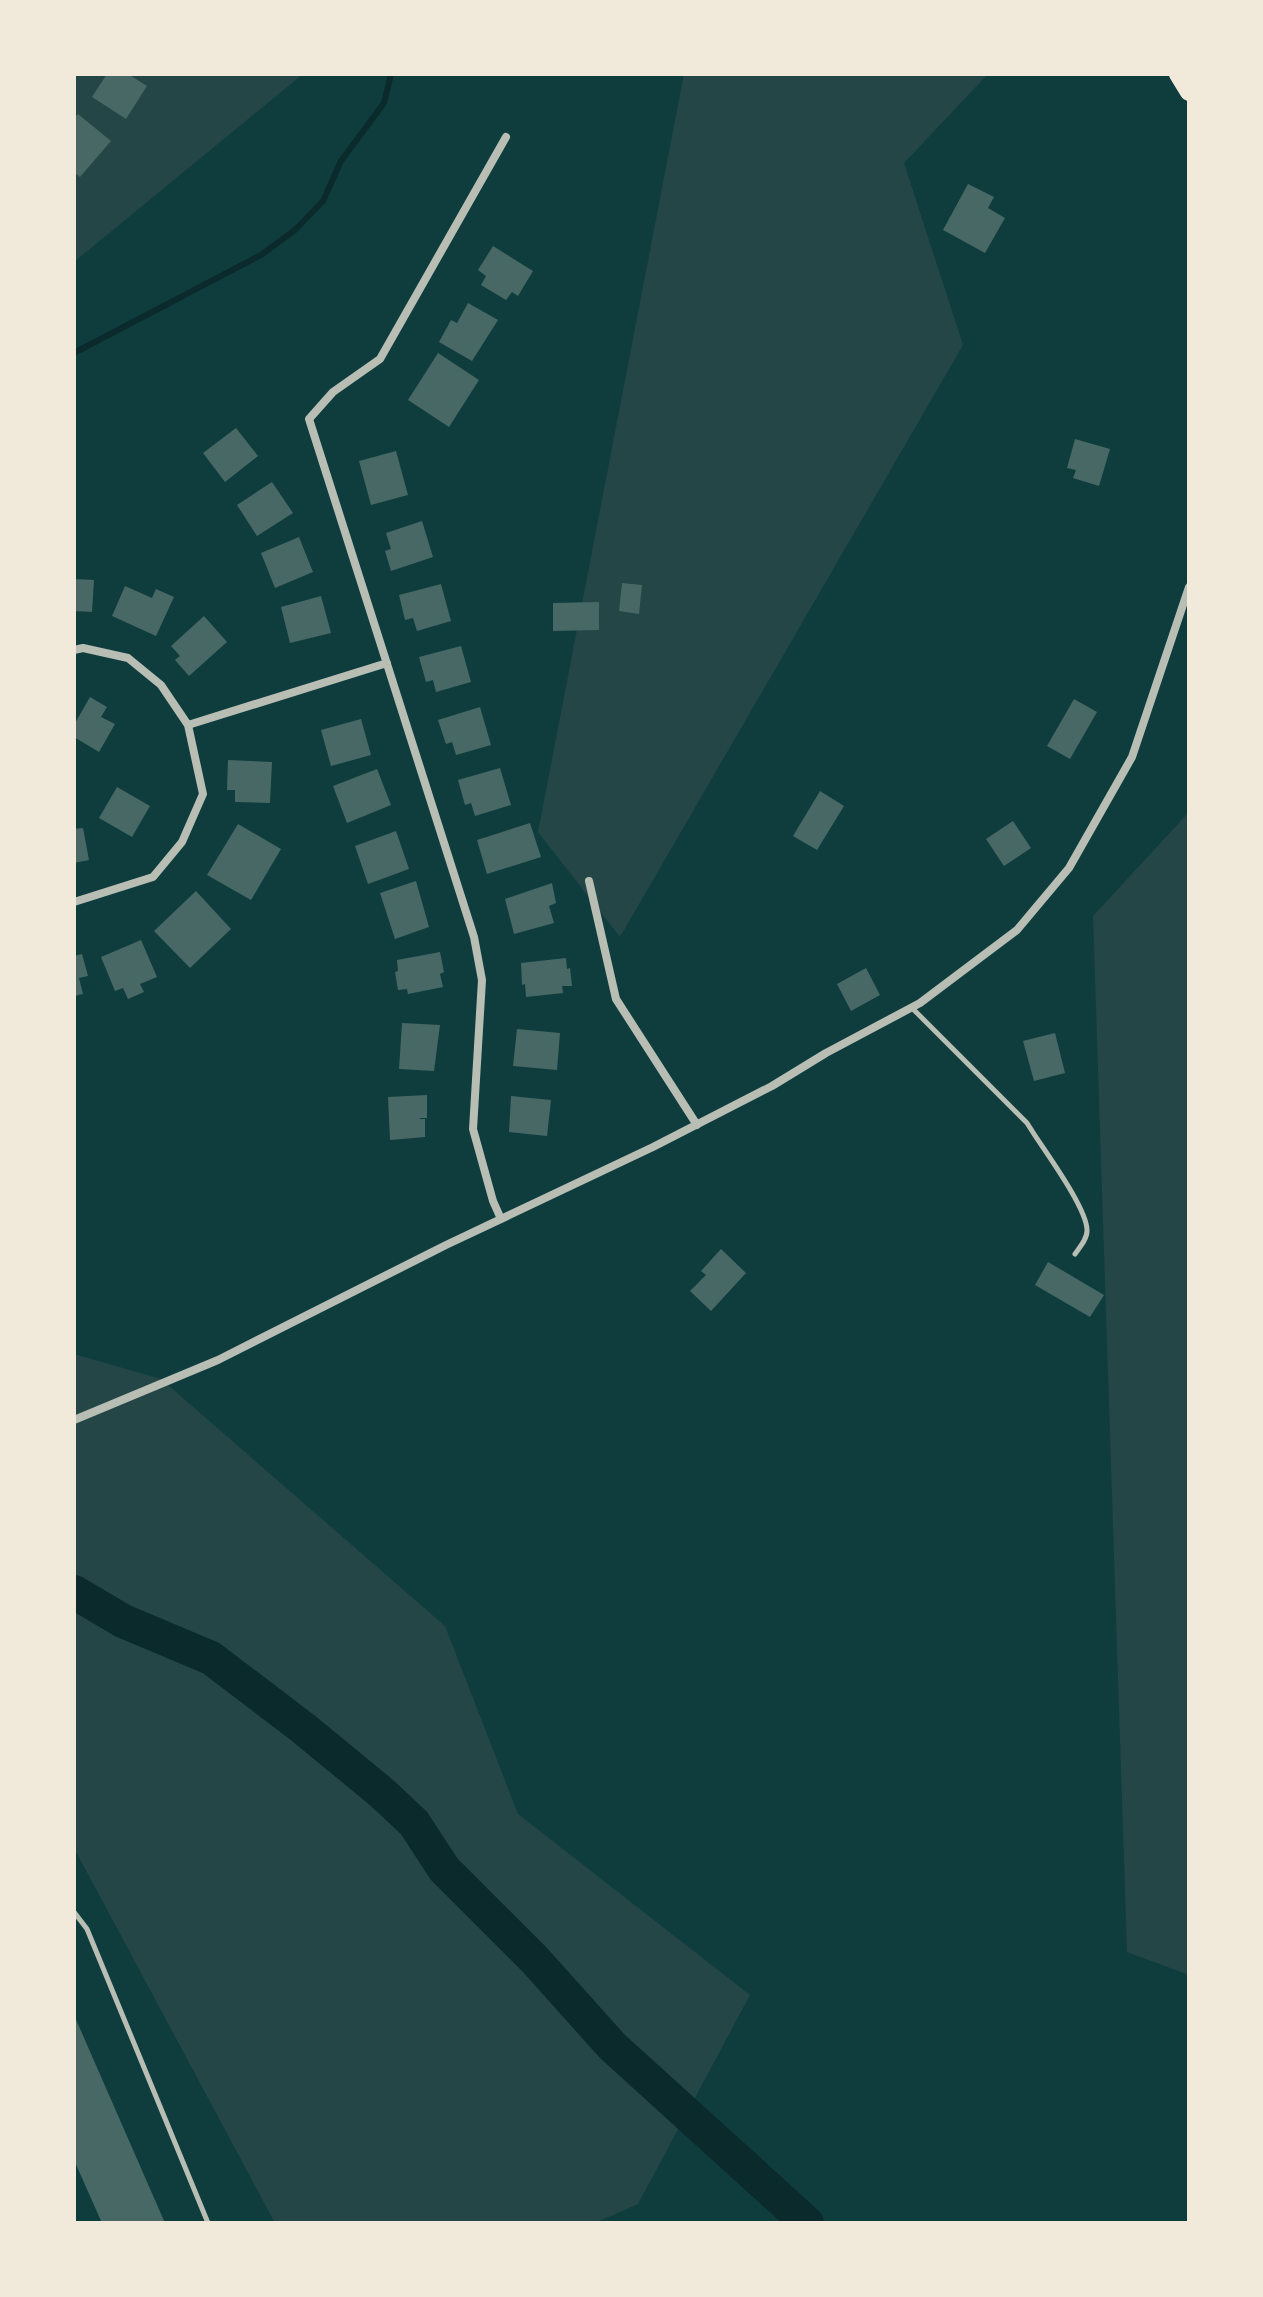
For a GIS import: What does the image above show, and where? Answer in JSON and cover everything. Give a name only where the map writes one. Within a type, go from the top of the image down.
[{"type":"highway","points":[[1178,74],[1189,92]]},
{"type":"street","points":[[501,1219],[473,1129],[482,980],[474,937],[309,419],[333,392],[380,359],[506,137]]},
{"type":"street","points":[[74,1420],[218,1360],[697,1125],[911,1008],[1017,930],[1069,868],[1132,757],[1189,587]]},
{"type":"street","points":[[74,650],[83,648],[128,658],[161,685],[188,725],[203,794],[182,842],[153,877],[74,902]]},
{"type":"street","points":[[188,725],[387,663]]},
{"type":"street","points":[[589,881],[616,999],[697,1125]]},
{"type":"lane","points":[[911,1008],[1027,1123],[1077,1202],[1088,1228],[1075,1254]]},
{"type":"lane","points":[[74,1912],[87,1929],[208,2223]]},
{"type":"shaded area","points":[[74,74],[303,74],[74,262]]},
{"type":"shaded area","points":[[684,74],[988,74],[904,163],[963,345],[620,937],[538,832]]},
{"type":"shaded area","points":[[1189,812],[1189,1975],[1127,1952],[1093,916]]},
{"type":"shaded area","points":[[74,1354],[161,1379],[445,1626],[518,1814],[750,1995],[638,2204],[595,2223],[275,2223],[74,1848]]},
{"type":"building","points":[[107,74],[128,74],[147,86],[126,119],[92,97]]},
{"type":"building","points":[[78,114],[111,141],[80,177],[74,172],[74,118]]},
{"type":"building","points":[[968,184],[994,197],[988,208],[1005,218],[985,253],[943,230]]},
{"type":"building","points":[[493,246],[533,271],[518,296],[512,292],[506,300],[481,285],[486,276],[478,270]]},
{"type":"building","points":[[468,303],[498,320],[472,361],[439,342],[451,320],[457,323]]},
{"type":"building","points":[[438,353],[479,380],[449,427],[408,400]]},
{"type":"building","points":[[236,428],[258,456],[225,482],[203,453]]},
{"type":"building","points":[[1075,439],[1110,449],[1099,486],[1073,478],[1076,470],[1067,468]]},
{"type":"building","points":[[396,451],[408,495],[371,505],[359,461]]},
{"type":"building","points":[[272,482],[293,513],[257,536],[237,505]]},
{"type":"building","points":[[422,521],[433,557],[391,571],[385,551],[391,549],[386,533]]},
{"type":"building","points":[[299,537],[313,572],[275,588],[261,553]]},
{"type":"building","points":[[74,579],[94,580],[92,612],[74,611]]},
{"type":"building","points":[[622,583],[642,585],[639,614],[619,611]]},
{"type":"building","points":[[441,584],[451,621],[417,631],[413,618],[405,620],[399,595]]},
{"type":"building","points":[[125,586],[152,598],[156,589],[174,597],[156,636],[112,616]]},
{"type":"building","points":[[321,596],[331,633],[290,643],[281,607]]},
{"type":"building","points":[[599,602],[599,630],[553,631],[553,603]]},
{"type":"building","points":[[204,616],[227,642],[189,676],[175,660],[180,656],[171,646]]},
{"type":"building","points":[[461,646],[471,682],[436,692],[433,680],[426,682],[419,657]]},
{"type":"building","points":[[90,697],[107,707],[101,717],[115,724],[99,752],[74,737],[74,725]]},
{"type":"building","points":[[1074,699],[1097,712],[1070,759],[1047,746]]},
{"type":"building","points":[[480,707],[491,745],[456,755],[452,742],[446,744],[438,720]]},
{"type":"building","points":[[361,719],[371,755],[331,766],[321,730]]},
{"type":"building","points":[[228,760],[272,762],[270,803],[235,802],[235,790],[227,790]]},
{"type":"building","points":[[500,768],[511,805],[475,816],[471,803],[465,805],[458,780]]},
{"type":"building","points":[[377,769],[391,805],[347,823],[333,786]]},
{"type":"building","points":[[117,787],[150,806],[132,837],[99,818]]},
{"type":"building","points":[[820,791],[844,806],[817,850],[793,836]]},
{"type":"building","points":[[1013,821],[1031,848],[1004,866],[986,839]]},
{"type":"building","points":[[530,823],[541,857],[487,874],[477,840]]},
{"type":"building","points":[[238,824],[281,849],[251,900],[207,875]]},
{"type":"building","points":[[83,828],[89,860],[74,863],[74,829]]},
{"type":"building","points":[[396,831],[409,869],[368,884],[355,846]]},
{"type":"building","points":[[416,881],[429,927],[395,939],[380,893]]},
{"type":"building","points":[[552,883],[556,903],[549,906],[554,923],[514,934],[505,899]]},
{"type":"building","points":[[196,891],[231,929],[190,968],[154,931]]},
{"type":"building","points":[[141,940],[157,977],[140,984],[144,992],[128,999],[123,988],[115,991],[101,957]]},
{"type":"building","points":[[440,952],[443,987],[408,994],[407,989],[398,990],[397,960]]},
{"type":"building","points":[[82,954],[88,976],[79,978],[83,994],[74,996],[74,956]]},
{"type":"building","points":[[566,958],[572,986],[562,986],[563,993],[526,997],[521,963]]},
{"type":"building","points":[[866,968],[880,995],[851,1011],[837,984]]},
{"type":"building","points":[[402,1023],[440,1025],[434,1071],[399,1069]]},
{"type":"building","points":[[517,1029],[560,1033],[557,1070],[513,1066]]},
{"type":"building","points":[[1055,1033],[1065,1073],[1034,1081],[1023,1041]]},
{"type":"building","points":[[427,1095],[427,1118],[420,1118],[425,1119],[425,1137],[390,1140],[388,1097]]},
{"type":"building","points":[[511,1096],[551,1100],[547,1136],[509,1132]]},
{"type":"building","points":[[721,1249],[746,1273],[711,1311],[690,1291],[706,1275],[701,1271]]},
{"type":"building","points":[[1048,1262],[1104,1295],[1090,1317],[1035,1285]]},
{"type":"building","points":[[74,2015],[165,2223],[102,2223],[74,2160]]},
{"type":"waterway","points":[[74,353],[261,255],[295,230],[323,201],[341,161],[384,103],[391,74]]},
{"type":"waterway","points":[[74,1592],[123,1621],[211,1658],[382,1793],[414,1823],[444,1869],[535,1960],[612,2046],[807,2223]]}]
